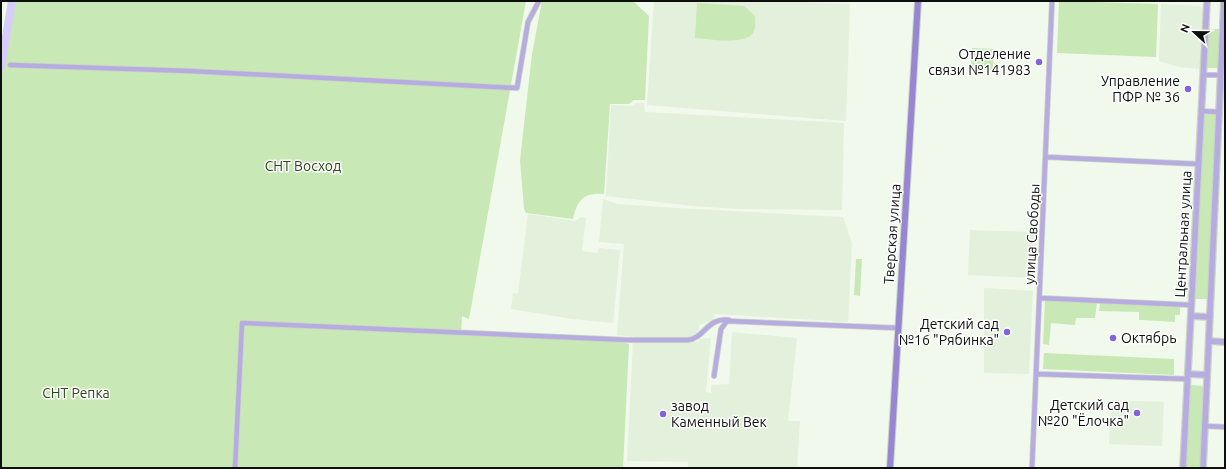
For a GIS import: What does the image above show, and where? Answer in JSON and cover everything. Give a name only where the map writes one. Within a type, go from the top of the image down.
[{"type":"main road","name":"Тверская улица","points":[[890,468],[918,1]]},
{"type":"street","points":[[10,65],[160,70],[517,88],[528,22],[539,1]]},
{"type":"street","name":"улица Свободы","points":[[1032,468],[1052,1]]},
{"type":"street","name":"Центральная улица","points":[[1183,468],[1207,1]]},
{"type":"street","points":[[1203,468],[1224,1]]},
{"type":"street","points":[[1203,75],[1221,75]]},
{"type":"street","points":[[1201,112],[1219,112]]},
{"type":"street","points":[[1046,157],[1198,164]]},
{"type":"street","points":[[1040,298],[1191,305]]},
{"type":"street","points":[[1191,316],[1210,317]]},
{"type":"street","points":[[235,468],[242,323],[629,340],[695,339],[707,326],[721,319],[898,328]]},
{"type":"street","points":[[714,376],[721,329],[724,322],[729,320]]},
{"type":"street","points":[[1209,341],[1225,342]]},
{"type":"street","points":[[1037,374],[1207,375]]},
{"type":"street","points":[[1205,426],[1225,427]]},
{"type":"shaded area","points":[[654,1],[776,1],[850,4],[846,121],[647,105]]},
{"type":"shaded area","points":[[1161,4],[1200,6],[1205,10],[1201,69],[1179,67],[1159,61]]},
{"type":"shaded area","points":[[636,103],[644,103],[645,112],[844,123],[842,210],[738,209],[692,206],[606,196],[611,105],[632,106]]},
{"type":"shaded area","points":[[603,199],[617,204],[843,217],[852,243],[848,322],[715,314],[713,320],[699,325],[698,333],[690,337],[634,337],[617,335],[624,244],[599,242]]},
{"type":"shaded area","points":[[528,214],[575,221],[581,217],[586,218],[582,251],[598,253],[599,248],[620,250],[613,323],[573,319],[511,309],[513,293],[518,294]]},
{"type":"shaded area","points":[[970,230],[1036,232],[1034,278],[968,275]]},
{"type":"shaded area","name":"Детский сад №16 \"Рябинка\"","points":[[984,288],[1033,291],[1029,374],[984,373]]},
{"type":"shaded area","points":[[732,332],[797,338],[788,421],[800,421],[797,468],[688,468],[688,462],[627,461],[633,342],[698,342],[700,339],[711,338],[706,392],[711,393],[711,385],[729,384]]},
{"type":"shaded area","name":"Детский сад №20 \"Ёлочка\"","points":[[1111,400],[1164,402],[1162,446],[1109,444]]},
{"type":"green space","name":"СНТ Восход","points":[[13,1],[526,1],[469,319],[462,316],[461,334],[612,340],[629,344],[623,468],[1,468],[1,73]]},
{"type":"green space","points":[[542,1],[633,1],[649,16],[645,100],[634,100],[629,104],[610,104],[604,194],[591,194],[582,199],[579,202],[573,219],[526,213],[524,209],[520,160],[532,54]]},
{"type":"green space","points":[[1059,1],[1158,4],[1156,57],[1057,53]]},
{"type":"green space","points":[[697,3],[744,6],[755,16],[754,31],[751,36],[737,40],[695,38]]},
{"type":"green space","points":[[1207,29],[1221,29],[1219,68],[1206,68]]},
{"type":"green space","points":[[972,48],[994,49],[993,70],[971,69]]},
{"type":"green space","points":[[1204,114],[1217,114],[1208,299],[1195,299]]},
{"type":"green space","points":[[856,259],[862,259],[860,296],[854,295]]},
{"type":"green space","points":[[1045,300],[1097,303],[1095,318],[1076,318],[1075,325],[1051,323],[1049,345],[1043,344]]},
{"type":"green space","points":[[1100,303],[1180,307],[1180,315],[1175,315],[1175,322],[1139,320],[1139,312],[1099,311]]},
{"type":"green space","points":[[1044,353],[1174,359],[1174,375],[1043,369]]},
{"type":"green space","points":[[1190,385],[1204,386],[1200,468],[1186,468]]},
{"type":"waterway","points":[[1,67],[12,1]]},
{"type":"place","name":"Отделение связи №141983","points":[[1039,62]]},
{"type":"place","name":"Управление ПФР № 36","points":[[1188,89]]},
{"type":"place","name":"Детский сад №16 \"Рябинка\"","points":[[1007,332]]},
{"type":"place","name":"Октябрь","points":[[1113,338]]},
{"type":"place","name":"Детский сад №20 \"Ёлочка\"","points":[[1137,413]]},
{"type":"place","name":"завод Каменный Век","points":[[663,414]]},
{"type":"park label","name":"СНТ Репка","points":[[76,393]]}]
